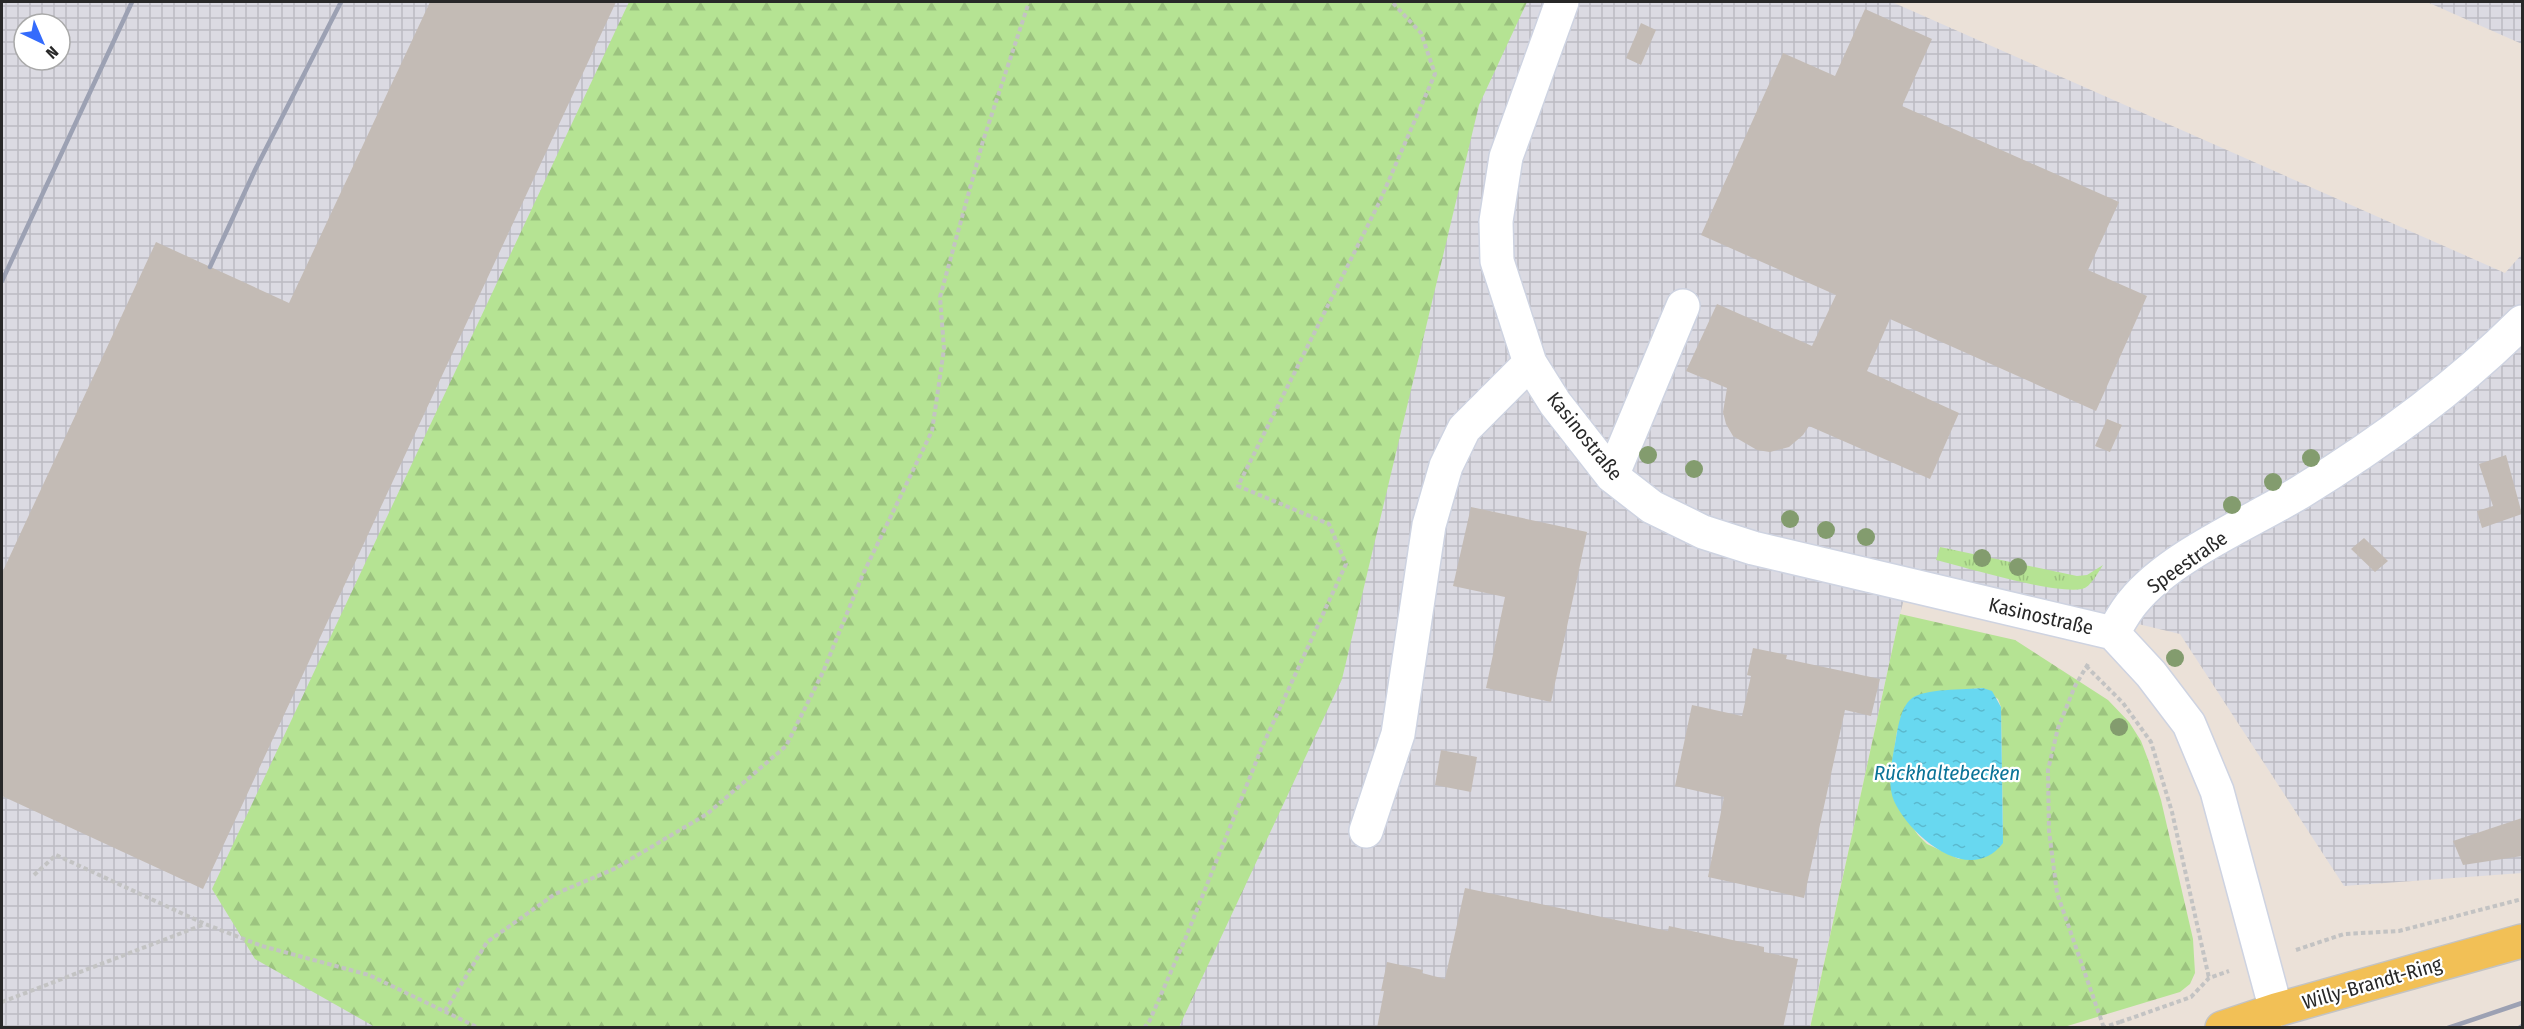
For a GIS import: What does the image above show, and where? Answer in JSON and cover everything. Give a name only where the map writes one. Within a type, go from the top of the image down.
[{"type":"main road","name":"Willy-Brandt-Ring","points":[[2222,1028],[2276,1010],[2523,941]]},
{"type":"street","name":"Kasinostraße","points":[[1562,2],[1506,157],[1496,220],[1497,261],[1530,363],[1555,403],[1612,476],[1652,507],[1703,531],[1753,548],[2113,633]]},
{"type":"street","points":[[1612,476],[1683,306]]},
{"type":"street","name":"Speestraße","points":[[2113,633],[2133,602],[2174,566],[2202,547],[2300,492],[2405,423],[2441,395],[2523,322]]},
{"type":"street","points":[[1366,831],[1398,734],[1429,525],[1446,466],[1464,429],[1530,363]]},
{"type":"street","points":[[2113,633],[2151,674],[2189,724],[2217,791],[2276,1010]]},
{"type":"path","points":[[445,1011],[487,942],[555,894],[614,869],[707,814],[786,746],[823,672],[862,574],[932,431],[944,349],[940,297],[983,141],[1029,2]]},
{"type":"path","points":[[1144,1028],[1150,1020],[1186,938],[1262,747],[1347,564],[1329,524],[1238,486],[1378,203],[1435,74],[1421,33],[1392,2]]},
{"type":"path","points":[[2113,633],[2086,666],[2058,728],[2048,770],[2049,831],[2057,893],[2103,1028],[2192,997],[2209,978],[2344,934],[2399,932],[2523,899]]},
{"type":"path","points":[[2086,666],[2123,703],[2151,742],[2172,812],[2209,978]]},
{"type":"path","points":[[34,874],[56,855],[206,924],[262,946],[369,975],[479,1028]]},
{"type":"path","points":[[2,1002],[206,924]]},
{"type":"shaded area","points":[[2,2],[1892,2],[2505,273],[2522,254],[2522,873],[2344,886],[2180,634],[1912,570],[1900,614],[1810,1027],[2,1028]]},
{"type":"shaded area","points":[[2427,2],[2522,2],[2522,44]]},
{"type":"green space","points":[[629,2],[1527,2],[1479,105],[1342,679],[1179,1027],[375,1027],[255,959],[212,889]]},
{"type":"green space","points":[[1940,547],[2077,576],[2087,575],[2103,565],[2085,588],[2069,590],[2010,579],[1936,560]]},
{"type":"green space","points":[[1900,614],[2015,640],[2108,700],[2129,722],[2141,741],[2161,800],[2193,939],[2195,973],[2190,984],[2180,992],[2064,1027],[1810,1028]],"holes":[[[1983,688],[1998,699],[2001,707],[2003,834],[1959,859],[1927,844],[1918,835],[1894,800],[1890,778],[1897,731],[1959,690]]]},
{"type":"water","name":"Rückhaltebecken","points":[[1983,688],[1992,691],[2001,707],[2003,843],[1989,855],[1974,860],[1958,858],[1942,852],[1913,829],[1894,801],[1890,778],[1899,723],[1902,712],[1911,699],[1917,695],[1935,691]]},
{"type":"building","points":[[430,2],[616,2],[203,889],[2,796],[2,573],[156,242],[289,303]]},
{"type":"building","points":[[1865,9],[1932,39],[1902,106],[2119,202],[2088,270],[2147,296],[2096,411],[1890,319],[1867,371],[1959,413],[1930,479],[1809,426],[1803,435],[1789,447],[1770,452],[1757,450],[1733,436],[1726,424],[1723,412],[1727,388],[1686,371],[1717,304],[1812,346],[1836,295],[1701,235],[1783,53],[1835,76]]},
{"type":"building","points":[[1641,23],[1656,30],[1641,65],[1626,58]]},
{"type":"building","points":[[2107,419],[2122,425],[2110,452],[2095,446]]},
{"type":"building","points":[[2506,455],[2522,514],[2482,528],[2477,511],[2493,506],[2479,464]]},
{"type":"building","points":[[1471,507],[1587,532],[1551,702],[1486,688],[1505,597],[1453,586]]},
{"type":"building","points":[[2364,538],[2388,561],[2375,572],[2351,549]]},
{"type":"building","points":[[1753,648],[1787,655],[1786,659],[1880,679],[1871,716],[1845,710],[1804,898],[1708,877],[1724,797],[1675,786],[1692,705],[1742,716],[1751,676],[1747,675]]},
{"type":"building","points":[[1441,750],[1477,757],[1471,792],[1435,785]]},
{"type":"building","points":[[2522,818],[2522,856],[2463,865],[2453,841]]},
{"type":"building","points":[[1465,888],[1668,931],[1669,926],[1764,947],[1764,952],[1798,959],[1783,1028],[1377,1028],[1387,962],[1423,970],[1422,973],[1445,979]]},
{"type":"railway","points":[[2,281],[132,2]]},
{"type":"railway","points":[[210,267],[255,170],[341,2]]},
{"type":"railway","points":[[2448,1028],[2522,1003]]}]
